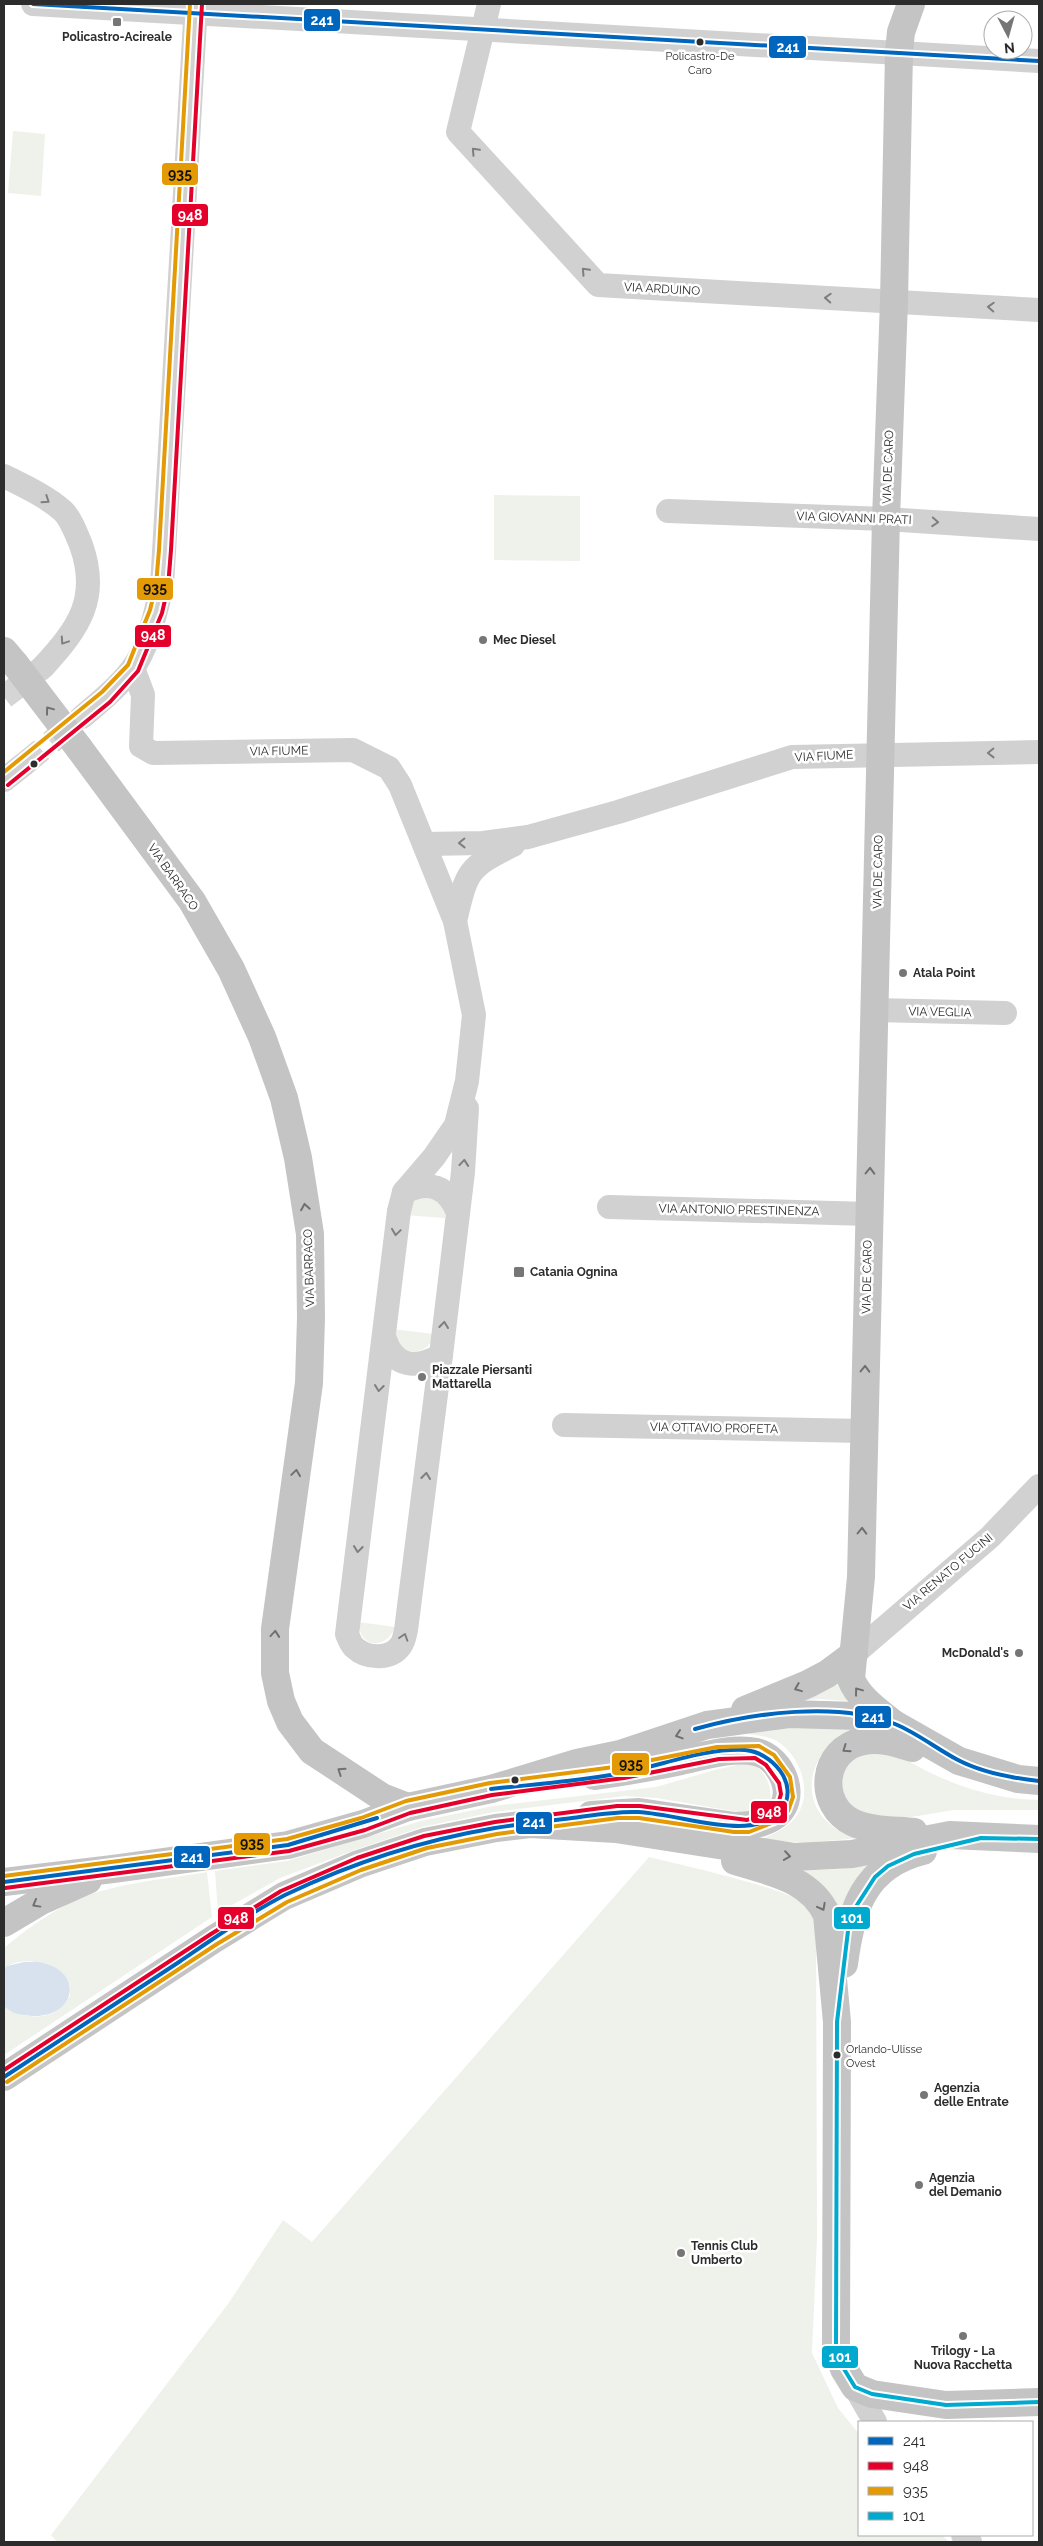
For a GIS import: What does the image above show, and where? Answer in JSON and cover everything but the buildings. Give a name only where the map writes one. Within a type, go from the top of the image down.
[{"type":"main road","name":"VIA DE CARO","points":[[894,1724],[854,1688],[851,1679],[860,1577],[899,52],[901,32],[911,4]]},
{"type":"main road","name":"VIA BARRACO","points":[[10,658],[192,901],[231,969],[262,1037],[284,1098],[298,1158],[310,1234],[311,1318],[308,1383],[275,1629],[273,1654],[275,1673],[281,1701],[290,1722],[312,1751],[382,1798],[408,1807]]},
{"type":"main road","points":[[4,1882],[288,1845],[362,1824],[408,1807],[491,1789],[577,1763],[620,1754],[707,1725],[808,1684],[827,1674],[854,1654]]},
{"type":"main road","points":[[707,1725],[742,1719],[808,1713],[859,1716],[894,1724],[960,1761]]},
{"type":"main road","points":[[1039,1781],[1018,1779],[877,1739],[862,1741],[841,1752],[834,1762],[827,1779],[830,1797],[836,1808],[845,1818],[855,1824],[869,1828],[981,1838],[1039,1839]]},
{"type":"main road","points":[[4,2077],[284,1896],[359,1864],[426,1842],[496,1828],[618,1812],[639,1812],[735,1826],[748,1826],[774,1816],[783,1808],[786,1795],[785,1781],[770,1760],[757,1752],[739,1751],[718,1753],[623,1772],[491,1789]]},
{"type":"main road","points":[[530,1824],[616,1830],[794,1857],[852,1854],[950,1835]]},
{"type":"main road","points":[[652,1835],[792,1880],[815,1895],[827,1915],[837,2022],[836,2347],[844,2369],[855,2387],[872,2394],[946,2405],[1039,2402]]},
{"type":"main road","points":[[837,2022],[848,1931],[855,1908],[868,1885],[888,1866],[906,1857],[981,1838]]},
{"type":"main road","points":[[4,1924],[42,1901],[113,1869]]},
{"type":"street","points":[[33,4],[195,8],[484,29],[1039,61]]},
{"type":"street","points":[[484,29],[489,4]]},
{"type":"street","points":[[82,717],[106,697],[133,668],[150,630],[162,586],[195,8]]},
{"type":"street","name":"VIA ARDUINO","points":[[484,29],[458,132],[598,285],[1039,310]]},
{"type":"street","points":[[4,476],[64,512],[75,531],[89,572],[89,593],[82,613],[58,652],[44,667]]},
{"type":"street","name":"VIA GIOVANNI PRATI","points":[[668,511],[886,519],[1039,529]]},
{"type":"street","name":"VIA FIUME","points":[[133,668],[143,695],[141,746],[153,753],[352,750],[389,768],[400,785],[429,854]]},
{"type":"street","name":"VIA FIUME","points":[[528,837],[618,812],[792,757],[1039,752]]},
{"type":"street","points":[[4,780],[22,765]]},
{"type":"street","points":[[429,854],[482,843],[528,837]]},
{"type":"street","points":[[455,921],[464,882],[481,860],[528,837]]},
{"type":"street","points":[[429,854],[459,870],[474,869]]},
{"type":"street","points":[[429,854],[455,921],[474,1015],[467,1081],[466,1137],[441,1355],[406,1630],[401,1645],[392,1653],[377,1656],[364,1655],[353,1647],[347,1634],[385,1339],[395,1231],[404,1192],[434,1156],[456,1125],[467,1081]]},
{"type":"street","name":"VIA VEGLIA","points":[[874,1010],[1005,1013]]},
{"type":"street","points":[[404,1192],[417,1186],[431,1186],[444,1191],[454,1200],[458,1213]]},
{"type":"street","name":"VIA ANTONIO PRESTINENZA","points":[[609,1207],[869,1214]]},
{"type":"street","points":[[385,1339],[389,1352],[398,1360],[411,1364],[427,1363],[441,1355]]},
{"type":"street","name":"VIA OTTAVIO PROFETA","points":[[564,1425],[864,1431]]},
{"type":"street","name":"VIA RENATO FUCINI","points":[[854,1654],[990,1537],[1039,1486]]},
{"type":"street","points":[[855,2387],[874,2421]]},
{"type":"shaded area","points":[[13,131],[45,134],[41,196],[8,193]]},
{"type":"shaded area","points":[[494,495],[580,496],[580,561],[494,560]]},
{"type":"shaded area","points":[[415,1196],[437,1197],[445,1211],[445,1218],[404,1215]]},
{"type":"shaded area","points":[[392,1329],[434,1334],[427,1347],[419,1351],[404,1351]]},
{"type":"shaded area","points":[[358,1622],[395,1627],[386,1640],[374,1643],[368,1642],[363,1637]]},
{"type":"shaded area","points":[[842,1674],[847,1701],[820,1699],[784,1702]]},
{"type":"shaded area","points":[[800,1727],[840,1727],[853,1730],[835,1741],[822,1755],[814,1771],[812,1787],[815,1804],[824,1818],[838,1830],[859,1838],[805,1843],[762,1839],[783,1829],[797,1815],[804,1793],[803,1781],[800,1769],[794,1758],[777,1741],[743,1733]]},
{"type":"shaded area","points":[[892,1751],[926,1771],[962,1786],[1000,1796],[1039,1800],[1039,1810],[954,1810],[899,1819],[861,1815],[840,1800],[838,1771],[848,1755]]},
{"type":"shaded area","points":[[745,1763],[758,1768],[766,1778],[771,1798],[770,1805],[752,1812],[738,1812],[657,1798],[625,1796],[494,1812],[422,1827],[352,1851],[280,1878],[218,1913],[215,1871],[287,1861],[421,1821],[493,1806],[656,1787]]},
{"type":"shaded area","points":[[649,1857],[757,1885],[797,1899],[807,1905],[812,1912],[816,1926],[817,2238],[812,2353],[838,2408],[858,2433],[858,2536],[943,2536],[949,2542],[57,2542],[51,2535],[228,2304],[283,2220],[312,2242]]},
{"type":"shaded area","points":[[881,1861],[842,1923],[798,1871],[840,1869]]},
{"type":"shaded area","points":[[207,1872],[212,1917],[4,2055],[4,2006],[14,2012],[27,2016],[47,2015],[55,2012],[70,1996],[70,1986],[63,1974],[38,1962],[19,1962],[11,1964],[4,1969],[4,1948],[43,1919],[83,1897],[136,1883]]},
{"type":"shaded area","points":[[24,1962],[43,1963],[56,1968],[65,1976],[69,1985],[69,1994],[65,2003],[58,2010],[47,2015],[32,2016],[20,2015],[4,2006],[4,1969],[7,1966]]},
{"type":"tunnel","points":[[4,697],[42,668]]},
{"type":"tunnel","points":[[23,765],[79,719]]},
{"type":"transit line","name":"241","points":[[33,4],[1039,61]]},
{"type":"transit line","name":"935","points":[[4,772],[102,692],[128,665],[150,610],[156,585],[159,550],[190,4]]},
{"type":"transit line","name":"948","points":[[8,785],[110,702],[138,671],[162,613],[168,587],[171,550],[202,4]]},
{"type":"transit line","name":"241","points":[[695,1729],[768,1714],[822,1711],[847,1713],[872,1717],[895,1724],[958,1760],[987,1772],[1039,1781]]},
{"type":"transit line","name":"935","points":[[4,1876],[287,1839],[361,1818],[406,1801],[490,1783],[622,1766],[717,1747],[759,1746],[774,1755],[790,1777],[793,1797],[788,1811],[777,1821],[749,1832],[734,1832],[639,1818],[618,1818],[497,1834],[427,1848],[361,1870],[287,1902],[217,1944],[7,2082]]},
{"type":"transit line","name":"241","points":[[4,2077],[258,1910],[310,1883],[362,1863],[415,1846],[468,1833],[514,1825],[613,1813],[638,1812],[714,1824],[750,1825],[773,1818],[782,1810],[787,1800],[785,1780],[780,1771],[764,1756],[745,1750],[716,1751],[594,1778],[491,1789]]},
{"type":"transit line","name":"948","points":[[4,2070],[211,1934],[281,1891],[357,1858],[424,1836],[495,1822],[617,1806],[640,1806],[747,1820],[771,1811],[778,1804],[781,1794],[779,1783],[766,1765],[755,1758],[719,1759],[624,1778],[492,1795],[410,1813],[365,1830],[289,1851],[5,1888]]},
{"type":"transit line","name":"241","points":[[4,1882],[288,1845],[377,1818]]},
{"type":"transit line","name":"101","points":[[1039,1839],[981,1838],[914,1854],[888,1866],[875,1877],[855,1908],[848,1931],[837,2022],[836,2347],[844,2369],[855,2387],[872,2394],[946,2405],[1039,2402]]},
{"type":"place","name":"Policastro-Acireale","points":[[117,22]]},
{"type":"place","name":"Policastro-De Caro","points":[[700,42]]},
{"type":"place","name":"Mec Diesel","points":[[483,640]]},
{"type":"place","name":"Atala Point","points":[[903,973]]},
{"type":"place","name":"Catania Ognina","points":[[519,1272]]},
{"type":"place","name":"Piazzale Piersanti Mattarella","points":[[422,1377]]},
{"type":"place","name":"McDonald's","points":[[1019,1653]]},
{"type":"place","name":"Orlando-Ulisse Ovest","points":[[837,2055]]},
{"type":"place","name":"Agenzia delle Entrate","points":[[924,2095]]},
{"type":"place","name":"Agenzia del Demanio","points":[[919,2185]]},
{"type":"place","name":"Tennis Club Umberto","points":[[681,2253]]},
{"type":"place","name":"Trilogy - La Nuova Racchetta","points":[[963,2336]]}]
